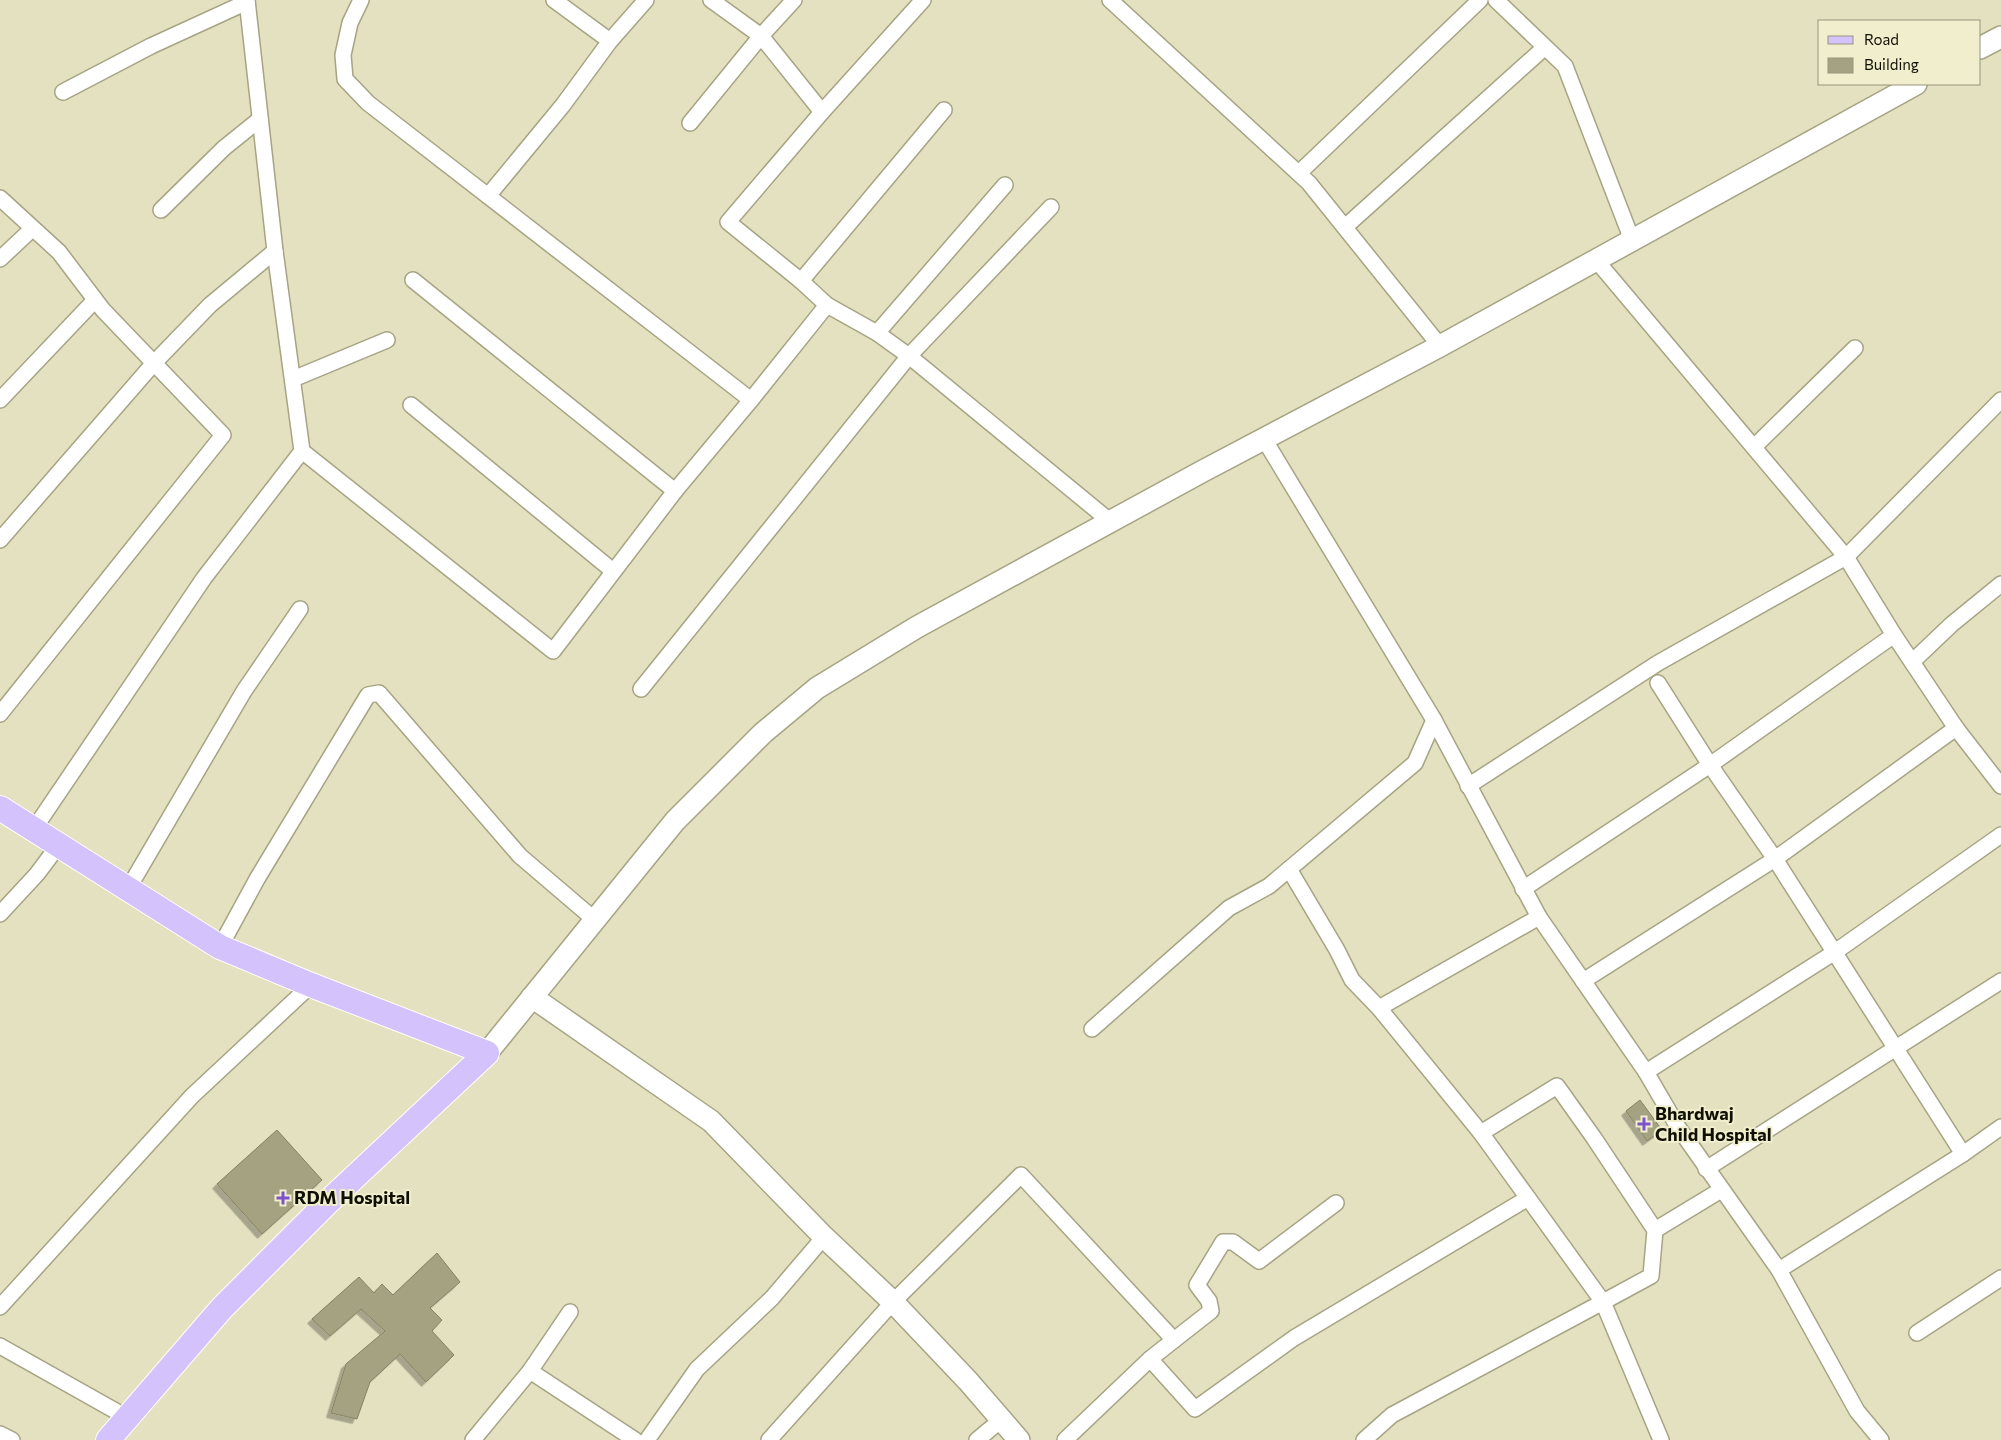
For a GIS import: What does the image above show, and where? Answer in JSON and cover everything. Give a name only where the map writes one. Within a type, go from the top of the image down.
[{"type":"main road","points":[[1981,47],[2001,37]]},
{"type":"main road","points":[[108,1440],[222,1308],[329,1201],[487,1053],[675,820],[763,733],[817,688],[918,627],[1264,439],[1440,346],[1914,85]]},
{"type":"main road","points":[[0,808],[220,947],[311,986],[487,1053]]},
{"type":"main road","points":[[532,996],[711,1122],[824,1237],[893,1302],[968,1381],[1018,1440]]},
{"type":"street","points":[[360,0],[350,23],[343,55],[345,78],[368,103],[751,400]]},
{"type":"street","points":[[554,0],[610,41]]},
{"type":"street","points":[[488,196],[563,105],[610,41],[646,0]]},
{"type":"street","points":[[711,0],[761,36],[822,112]]},
{"type":"street","points":[[690,123],[761,36],[794,0]]},
{"type":"street","points":[[923,0],[822,112],[728,222],[801,281],[827,305],[877,333],[909,356],[1111,522]]},
{"type":"street","points":[[1110,0],[1309,183],[1440,346]]},
{"type":"street","points":[[1299,173],[1480,0]]},
{"type":"street","points":[[63,92],[151,46],[247,1],[275,251],[302,451],[553,651],[675,490],[751,400],[827,305]]},
{"type":"street","points":[[1501,2],[1544,48],[1565,66],[1632,240]]},
{"type":"street","points":[[1345,227],[1544,48]]},
{"type":"street","points":[[801,281],[944,110]]},
{"type":"street","points":[[161,210],[224,148],[260,119]]},
{"type":"street","points":[[877,333],[1005,185]]},
{"type":"street","points":[[0,198],[59,252],[95,300],[223,435],[0,714]]},
{"type":"street","points":[[641,689],[909,356],[1051,207]]},
{"type":"street","points":[[0,259],[32,229]]},
{"type":"street","points":[[0,540],[154,363],[210,305],[275,251]]},
{"type":"street","points":[[1596,260],[1846,557],[1894,635],[1956,728],[2001,786]]},
{"type":"street","points":[[413,280],[675,490]]},
{"type":"street","points":[[0,400],[95,300]]},
{"type":"street","points":[[293,379],[387,340]]},
{"type":"street","points":[[1754,447],[1855,348]]},
{"type":"street","points":[[1468,786],[1658,662],[1846,557],[2001,400]]},
{"type":"street","points":[[411,405],[613,570]]},
{"type":"street","points":[[1264,439],[1434,720],[1539,917],[1646,1072],[1678,1127],[1706,1169],[1779,1270],[1857,1411],[1881,1440]]},
{"type":"street","points":[[34,829],[204,578],[302,451]]},
{"type":"street","points":[[1912,662],[1952,624],[2001,584]]},
{"type":"street","points":[[128,888],[244,691],[300,609]]},
{"type":"street","points":[[1523,889],[1710,764],[1894,635]]},
{"type":"street","points":[[1658,683],[1710,764],[1775,859],[1963,1154]]},
{"type":"street","points":[[220,947],[257,879],[368,696],[379,693],[520,856],[595,920]]},
{"type":"street","points":[[1092,1029],[1229,908],[1269,886],[1415,764],[1434,720]]},
{"type":"street","points":[[1583,981],[1775,859],[1956,728]]},
{"type":"street","points":[[1646,1072],[1835,952],[2001,835]]},
{"type":"street","points":[[0,914],[37,874],[58,846]]},
{"type":"street","points":[[1289,869],[1337,950],[1352,980],[1379,1008],[1481,1133],[1603,1302],[1661,1440]]},
{"type":"street","points":[[1379,1008],[1539,917]]},
{"type":"street","points":[[1706,1169],[2001,982]]},
{"type":"street","points":[[0,1306],[192,1096],[311,986]]},
{"type":"street","points":[[1364,1440],[1392,1415],[1651,1276],[1655,1230],[1557,1086],[1481,1133]]},
{"type":"street","points":[[1779,1270],[1963,1154],[2001,1127]]},
{"type":"street","points":[[769,1440],[893,1302],[1021,1174],[1174,1340]]},
{"type":"street","points":[[1655,1230],[1721,1190]]},
{"type":"street","points":[[1150,1359],[1195,1409],[1294,1338],[1528,1198]]},
{"type":"street","points":[[1065,1440],[1150,1359],[1211,1312],[1209,1301],[1197,1285],[1224,1242],[1233,1242],[1258,1261],[1336,1202]]},
{"type":"street","points":[[647,1440],[697,1368],[772,1298],[824,1237]]},
{"type":"street","points":[[1917,1333],[2001,1278]]},
{"type":"street","points":[[473,1440],[530,1371],[570,1312]]},
{"type":"street","points":[[0,1346],[128,1418]]},
{"type":"street","points":[[530,1371],[635,1440]]},
{"type":"street","points":[[977,1440],[1000,1420]]},
{"type":"street","points":[[0,1434],[12,1440]]},
{"type":"building","points":[[1640,1100],[1662,1130],[1647,1141],[1626,1111]]},
{"type":"building","points":[[277,1130],[322,1180],[262,1234],[217,1184]]},
{"type":"building","points":[[437,1253],[460,1282],[430,1308],[442,1320],[432,1331],[454,1355],[426,1382],[400,1354],[370,1382],[357,1419],[331,1413],[346,1364],[385,1331],[361,1309],[330,1336],[312,1319],[359,1277],[374,1293],[382,1284],[393,1295]]},
{"type":"place","name":"Bhardwaj Child Hospital","points":[[1644,1124]]},
{"type":"place","name":"RDM Hospital","points":[[283,1198]]}]
